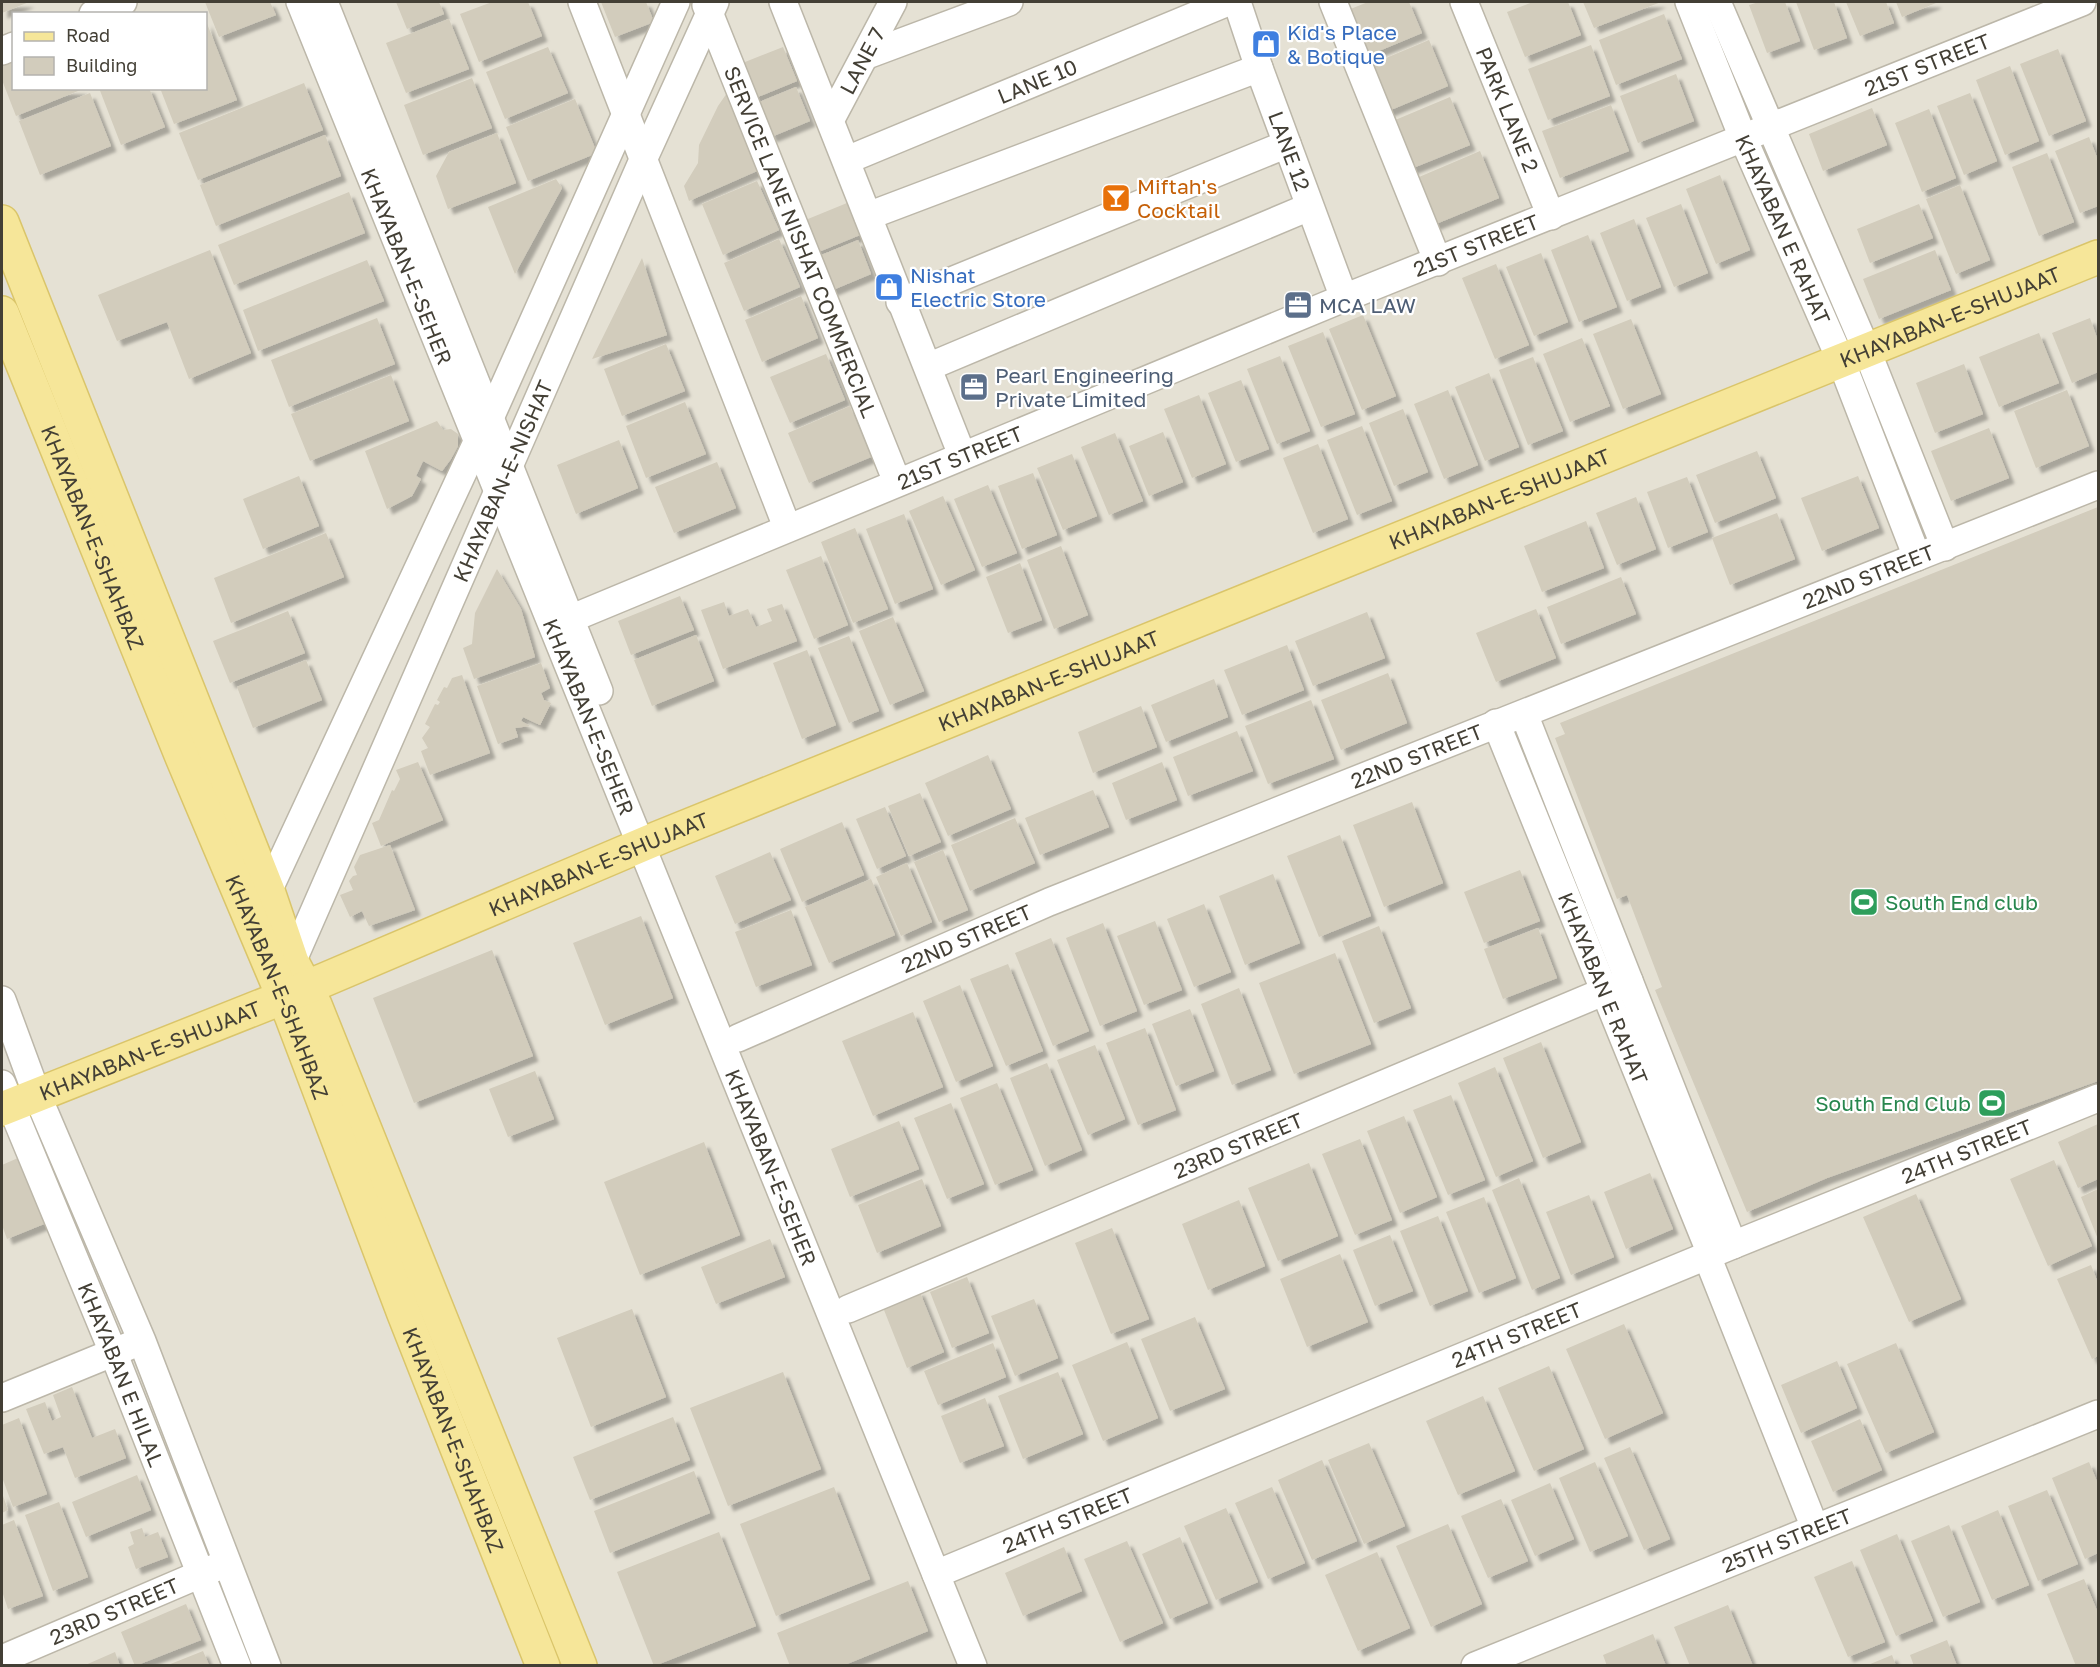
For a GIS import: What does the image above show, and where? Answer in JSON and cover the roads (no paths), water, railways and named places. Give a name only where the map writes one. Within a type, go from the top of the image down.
[{"type":"main road","name":"KHAYABAN-E-SHAHBAZ","points":[[2,222],[268,891],[298,993],[409,1325],[543,1665]]},
{"type":"main road","name":"KHAYABAN-E-SHUJAAT","points":[[16,1109],[298,993],[654,852],[1858,365],[2098,257]]},
{"type":"main road","name":"KHAYABAN-E-SHUJAAT","points":[[1858,365],[2098,279]]},
{"type":"main road","name":"KHAYABAN-E-SHAHBAZ","points":[[2,313],[186,768],[298,993],[580,1665]]},
{"type":"street","points":[[98,12],[123,2]]},
{"type":"street","name":"KHAYABAN-E-SEHER","points":[[300,2],[484,429],[510,467],[570,619],[654,852],[944,1571],[993,1665]]},
{"type":"street","name":"KHAYABAN-E-SEHER","points":[[324,2],[484,429],[499,493],[654,852],[738,1038],[848,1309],[944,1571],[973,1665]]},
{"type":"street","points":[[582,2],[787,527]]},
{"type":"street","name":"KHAYABAN-E-NISHAT","points":[[268,891],[484,429],[676,2]]},
{"type":"street","points":[[783,2],[962,455]]},
{"type":"street","points":[[794,28],[806,2]]},
{"type":"street","name":"LANE 7","points":[[831,119],[867,55],[893,2]]},
{"type":"street","points":[[867,55],[1009,2]]},
{"type":"street","points":[[1333,2],[1438,262]]},
{"type":"street","name":"PARK LANE 2","points":[[1464,2],[1551,216]]},
{"type":"street","name":"KHAYABAN E RAHAT","points":[[1689,2],[1743,138],[1858,365],[1945,547]]},
{"type":"street","name":"KHAYABAN E RAHAT","points":[[1717,2],[1769,127],[1858,365],[1917,557]]},
{"type":"street","name":"21ST STREET","points":[[570,619],[787,527],[1344,298],[2082,2]]},
{"type":"street","name":"LANE 12","points":[[1241,3],[1259,68],[1344,298]]},
{"type":"street","name":"LANE 10","points":[[847,160],[1241,3]]},
{"type":"street","name":"KHAYABAN-E-NISHAT","points":[[298,993],[499,493],[709,6]]},
{"type":"street","name":"SERVICE LANE NISHAT COMMERCIAL","points":[[709,6],[897,482]]},
{"type":"street","points":[[868,216],[1259,68]]},
{"type":"street","points":[[900,302],[1287,144]]},
{"type":"street","points":[[928,367],[1309,207]]},
{"type":"street","name":"22ND STREET","points":[[738,1038],[1049,902],[2098,485]]},
{"type":"street","name":"KHAYABAN E RAHAT","points":[[1524,714],[1629,981],[1717,1252]]},
{"type":"street","name":"KHAYABAN E RAHAT","points":[[1496,723],[1604,991],[1717,1252]]},
{"type":"street","name":"23RD STREET","points":[[848,1309],[1629,981]]},
{"type":"street","points":[[2,1000],[16,1109]]},
{"type":"street","name":"24TH STREET","points":[[944,1571],[1717,1252],[2098,1098]]},
{"type":"street","name":"KHAYABAN E HILAL","points":[[16,1109],[142,1341],[267,1665]]},
{"type":"street","name":"KHAYABAN E HILAL","points":[[16,1109],[237,1665]]},
{"type":"street","points":[[1717,1252],[1815,1528]]},
{"type":"street","points":[[2,1398],[142,1341]]},
{"type":"street","name":"25TH STREET","points":[[1475,1665],[2098,1414]]},
{"type":"street","name":"23RD STREET","points":[[2,1659],[226,1563]]},
{"type":"place","name":"Kid's Place & Botique","points":[[1266,44]]},
{"type":"place","name":"Miftah's Cocktail","points":[[1116,198]]},
{"type":"place","name":"Nishat Electric Store","points":[[889,287]]},
{"type":"place","name":"MCA LAW","points":[[1298,305]]},
{"type":"place","name":"Pearl Engineering Private Limited","points":[[974,387]]},
{"type":"place","name":"South End club","points":[[1864,902]]},
{"type":"place","name":"South End Club","points":[[1992,1103]]}]
